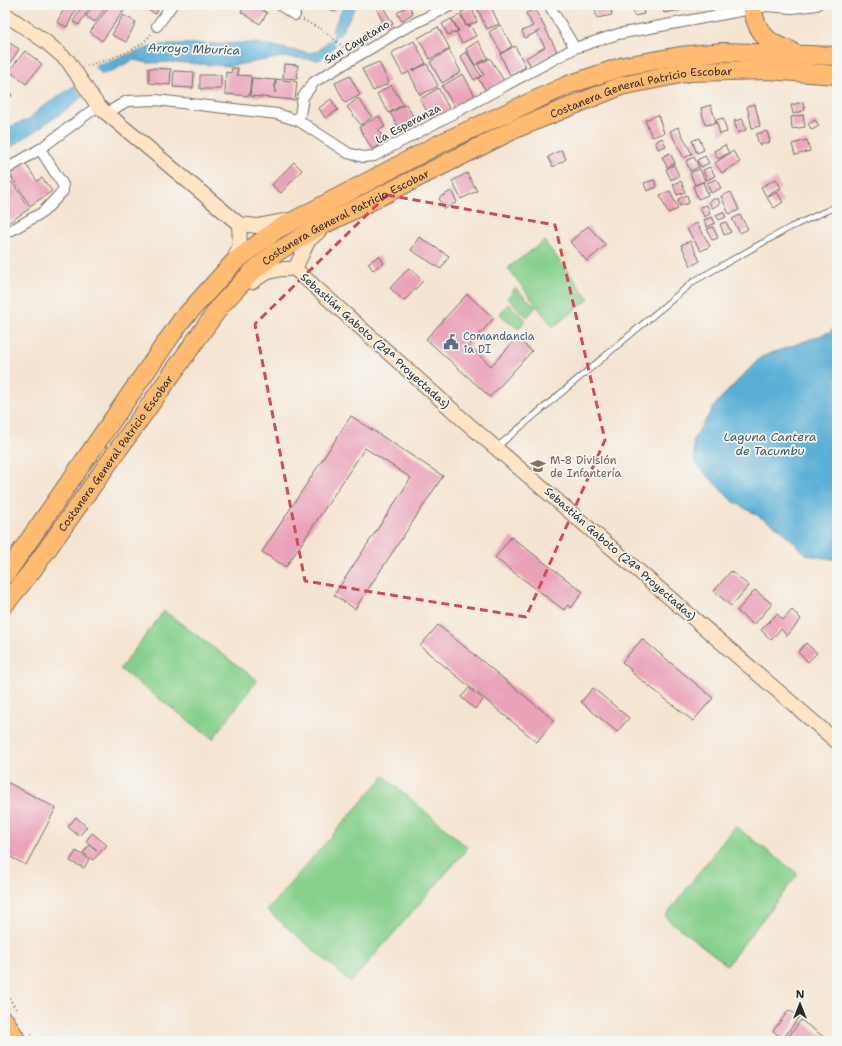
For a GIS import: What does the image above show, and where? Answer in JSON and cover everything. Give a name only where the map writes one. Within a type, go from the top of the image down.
[{"type":"highway","points":[[762,6],[755,21],[771,44],[788,49],[829,55]]},
{"type":"highway","name":"Costanera General Patricio Escobar","points":[[5,575],[181,321],[233,263],[276,230],[441,143],[568,85],[624,66],[680,56],[722,52],[829,55]]},
{"type":"highway","name":"Costanera General Patricio Escobar","points":[[5,604],[31,572],[221,305],[253,272],[276,252],[333,219],[515,129],[621,86],[690,72],[767,70],[837,75]]},
{"type":"highway","points":[[5,1021],[17,1041]]},
{"type":"street","points":[[157,26],[172,5]]},
{"type":"street","points":[[280,5],[296,15]]},
{"type":"street","name":"San Cayetano","points":[[299,121],[303,97],[314,82],[403,29],[452,5]]},
{"type":"street","points":[[549,5],[575,48]]},
{"type":"street","name":"La Esperanza","points":[[5,170],[103,110],[127,101],[156,100],[277,114],[299,121],[348,153],[363,157],[374,156],[575,48],[618,34],[762,6],[792,8],[817,5]]},
{"type":"street","points":[[5,14],[46,42],[68,61],[103,110],[239,224],[257,226],[302,216]]},
{"type":"street","points":[[5,234],[43,212],[63,191],[63,186],[40,149]]},
{"type":"street","points":[[221,305],[234,297],[267,271],[278,269],[296,269],[308,241],[333,219]]},
{"type":"street","points":[[233,263],[240,244],[239,224]]},
{"type":"street","name":"Sebastián Gaboto (24ª Proyectadas)","points":[[296,269],[468,424],[497,447],[837,742]]},
{"type":"lane","points":[[497,447],[694,281],[791,227],[837,206]]},
{"type":"path","points":[[296,15],[321,29],[346,49]]},
{"type":"path","points":[[75,71],[124,53],[146,41],[157,26]]},
{"type":"highlighted area","points":[[387,195],[555,225],[605,440],[526,617],[305,581],[255,324]]},
{"type":"green space","points":[[544,241],[589,299],[553,327],[508,268]]},
{"type":"green space","points":[[515,288],[536,307],[527,317],[507,298]]},
{"type":"green space","points":[[508,304],[526,320],[518,329],[500,314]]},
{"type":"green space","points":[[164,611],[257,680],[213,739],[120,669]]},
{"type":"green space","points":[[384,776],[468,848],[351,982],[267,910]]},
{"type":"green space","points":[[735,826],[798,874],[727,965],[665,917]]},
{"type":"water","points":[[344,5],[357,5],[339,36],[332,31]]},
{"type":"water","points":[[329,40],[336,45],[328,54],[319,60],[283,57],[230,66],[170,62],[149,63],[133,60],[112,71],[102,74],[94,66],[151,47],[169,44],[255,43],[309,53],[318,51]]},
{"type":"water","points":[[74,86],[82,97],[69,108],[5,151],[5,129],[29,119],[38,110]]},
{"type":"water","name":"Laguna Cantera de Tacumbu","points":[[837,324],[837,560],[807,555],[779,528],[731,500],[695,463],[693,440],[717,402],[761,357],[830,332]]},
{"type":"building","points":[[66,5],[78,5],[67,27],[57,22]]},
{"type":"building","points":[[82,5],[91,5],[79,25],[73,22]]},
{"type":"building","points":[[94,5],[107,5],[95,22],[86,16]]},
{"type":"building","points":[[110,5],[127,6],[102,41],[90,32]]},
{"type":"building","points":[[145,5],[160,5],[156,14],[144,8]]},
{"type":"building","points":[[245,5],[255,5],[267,13],[260,24],[241,12]]},
{"type":"building","points":[[320,5],[339,5],[335,12]]},
{"type":"building","points":[[382,5],[393,24],[386,28],[376,8]]},
{"type":"building","points":[[408,5],[413,13],[402,21],[397,13]]},
{"type":"building","points":[[483,5],[490,5],[499,24],[487,29],[477,8]]},
{"type":"building","points":[[594,5],[610,5],[612,15],[597,18]]},
{"type":"building","points":[[626,5],[642,5],[644,14],[634,16],[633,9],[627,10]]},
{"type":"building","points":[[662,5],[679,5],[680,10],[664,13]]},
{"type":"building","points":[[472,8],[477,22],[466,26],[461,12]]},
{"type":"building","points":[[535,9],[557,51],[531,66],[526,58],[545,47],[537,33],[541,30],[525,38],[522,31],[533,26],[526,13]]},
{"type":"building","points":[[123,15],[136,22],[126,42],[112,35]]},
{"type":"building","points":[[460,15],[467,27],[470,25],[476,36],[462,43],[456,32],[459,31],[452,19]]},
{"type":"building","points":[[451,19],[458,31],[448,35],[442,24]]},
{"type":"building","points":[[500,25],[512,46],[502,53],[489,32]]},
{"type":"building","points":[[438,27],[450,49],[430,59],[418,38]]},
{"type":"building","points":[[5,40],[19,49],[5,71]]},
{"type":"building","points":[[414,41],[426,63],[412,71],[427,64],[438,86],[420,95],[409,72],[403,75],[391,53]]},
{"type":"building","points":[[478,41],[488,58],[475,65],[466,49]]},
{"type":"building","points":[[515,46],[526,67],[510,75],[500,54]]},
{"type":"building","points":[[449,50],[461,72],[442,83],[430,62]]},
{"type":"building","points":[[25,51],[42,64],[26,84],[9,71]]},
{"type":"building","points":[[466,52],[481,76],[474,80],[460,56]]},
{"type":"building","points":[[490,58],[504,81],[486,91],[478,78],[484,75],[478,65]]},
{"type":"building","points":[[379,62],[389,83],[373,91],[362,69]]},
{"type":"building","points":[[284,64],[298,65],[297,79],[283,78]]},
{"type":"building","points":[[149,68],[171,69],[170,85],[149,83]]},
{"type":"building","points":[[232,68],[238,68],[237,75],[251,76],[249,96],[225,94],[226,72],[231,73]]},
{"type":"building","points":[[174,71],[194,72],[193,88],[173,87]]},
{"type":"building","points":[[463,74],[475,96],[455,107],[442,86]]},
{"type":"building","points":[[200,75],[221,75],[221,89],[200,89]]},
{"type":"building","points":[[350,76],[360,95],[345,103],[335,83]]},
{"type":"building","points":[[252,78],[275,80],[275,93],[276,79],[297,82],[295,100],[250,96]]},
{"type":"building","points":[[391,85],[403,104],[389,113],[377,94]]},
{"type":"building","points":[[438,88],[450,110],[432,120],[420,99]]},
{"type":"building","points":[[5,90],[12,95],[5,105]]},
{"type":"building","points":[[358,98],[372,117],[361,125],[347,107]]},
{"type":"building","points":[[331,99],[338,110],[325,118],[319,108]]},
{"type":"building","points":[[803,102],[805,110],[793,114],[791,105]]},
{"type":"building","points":[[406,104],[420,128],[404,137],[390,113]]},
{"type":"building","points":[[755,104],[760,126],[752,128],[747,106]]},
{"type":"building","points":[[711,105],[716,123],[705,125],[701,108]]},
{"type":"building","points":[[658,115],[664,133],[652,137],[645,120]]},
{"type":"building","points":[[803,115],[805,127],[792,129],[791,117]]},
{"type":"building","points":[[379,116],[385,127],[379,130],[382,137],[376,140],[379,146],[372,149],[359,127]]},
{"type":"building","points":[[723,118],[727,132],[720,134],[716,120]]},
{"type":"building","points":[[743,119],[746,130],[738,133],[734,121]]},
{"type":"building","points":[[815,120],[819,126],[812,130],[808,124]]},
{"type":"building","points":[[678,127],[692,154],[684,158],[670,131]]},
{"type":"building","points":[[767,131],[770,142],[759,145],[756,134]]},
{"type":"building","points":[[662,138],[666,146],[658,149],[655,142]]},
{"type":"building","points":[[699,138],[704,150],[697,153],[692,141]]},
{"type":"building","points":[[807,140],[810,151],[795,155],[792,144]]},
{"type":"building","points":[[725,145],[729,153],[718,159],[714,151]]},
{"type":"building","points":[[561,150],[566,159],[553,167],[548,157]]},
{"type":"building","points":[[733,151],[740,162],[722,173],[715,163]]},
{"type":"building","points":[[670,153],[675,163],[667,167],[662,157]]},
{"type":"building","points":[[705,156],[709,163],[701,167],[697,160]]},
{"type":"building","points":[[694,157],[699,167],[690,171],[686,161]]},
{"type":"building","points":[[294,162],[302,170],[281,193],[272,185]]},
{"type":"building","points":[[25,163],[37,181],[42,178],[52,191],[30,206],[9,173]]},
{"type":"building","points":[[674,165],[679,176],[671,180],[666,169]]},
{"type":"building","points":[[710,167],[715,176],[707,180],[703,170]]},
{"type":"building","points":[[700,169],[705,181],[695,185],[690,173]]},
{"type":"building","points":[[467,173],[477,191],[461,199],[452,181]]},
{"type":"building","points":[[716,179],[721,188],[711,193],[707,183]]},
{"type":"building","points":[[776,179],[781,188],[766,196],[761,187]]},
{"type":"building","points":[[9,180],[10,183],[12,182],[29,209],[5,225],[5,182]]},
{"type":"building","points":[[654,180],[657,187],[647,191],[644,183]]},
{"type":"building","points":[[681,181],[685,192],[677,195],[673,184]]},
{"type":"building","points":[[703,182],[708,195],[698,199],[693,186]]},
{"type":"building","points":[[451,191],[457,202],[444,209],[439,198]]},
{"type":"building","points":[[670,191],[678,209],[668,213],[660,195]]},
{"type":"building","points":[[731,192],[739,210],[729,214],[721,196]]},
{"type":"building","points":[[777,192],[783,202],[774,208],[767,198]]},
{"type":"building","points":[[687,195],[689,203],[680,206],[678,199]]},
{"type":"building","points":[[718,198],[720,204],[712,208],[709,201]]},
{"type":"building","points":[[707,205],[710,214],[704,217],[700,207]]},
{"type":"building","points":[[723,212],[726,217],[719,220],[716,215]]},
{"type":"building","points":[[740,215],[748,229],[740,233],[732,219]]},
{"type":"building","points":[[712,217],[715,223],[707,227],[704,220]]},
{"type":"building","points":[[726,222],[731,232],[724,235],[720,224]]},
{"type":"building","points":[[697,223],[710,246],[701,251],[687,229]]},
{"type":"building","points":[[588,226],[606,245],[587,261],[570,242]]},
{"type":"building","points":[[713,227],[718,238],[712,240],[707,229]]},
{"type":"building","points":[[419,237],[449,256],[441,269],[411,250]]},
{"type":"building","points":[[690,241],[700,261],[691,266],[681,245]]},
{"type":"building","points":[[379,256],[384,263],[373,270],[368,263]]},
{"type":"building","points":[[409,268],[423,281],[404,301],[390,288]]},
{"type":"building","name":"Comandancia 1a DI","points":[[467,294],[494,318],[469,346],[491,366],[517,338],[532,351],[490,397],[426,339]]},
{"type":"building","points":[[351,416],[443,476],[355,609],[334,595],[411,478],[365,448],[286,567],[262,552]]},
{"type":"building","points":[[511,537],[583,592],[571,608],[568,605],[564,610],[495,558]]},
{"type":"building","points":[[731,571],[749,586],[731,606],[714,591]]},
{"type":"building","points":[[755,590],[772,604],[754,625],[737,611]]},
{"type":"building","points":[[792,610],[801,619],[787,636],[781,629],[771,640],[761,630],[777,614],[783,620]]},
{"type":"building","points":[[438,625],[554,720],[537,742],[420,646]]},
{"type":"building","points":[[642,639],[713,698],[693,721],[630,671],[631,670],[622,662]]},
{"type":"building","points":[[806,643],[817,653],[808,662],[798,652]]},
{"type":"building","points":[[469,688],[483,700],[475,709],[461,697]]},
{"type":"building","points":[[593,688],[629,718],[617,732],[581,702]]},
{"type":"building","points":[[5,781],[56,808],[26,865],[5,854]]},
{"type":"building","points":[[76,817],[87,827],[79,836],[68,827]]},
{"type":"building","points":[[92,833],[107,845],[93,860],[83,853],[89,845],[97,850],[86,841]]},
{"type":"building","points":[[76,851],[89,859],[84,868],[70,861]]},
{"type":"building","points":[[789,1010],[799,1017],[783,1039],[773,1031]]},
{"type":"building","points":[[801,1020],[825,1038],[827,1041],[786,1040]]},
{"type":"waterway","name":"Arroyo Mburica","points":[[330,45],[337,31]]},
{"type":"place","name":"Comandancia 1a DI","points":[[451,342]]},
{"type":"place","name":"M-8 División de Infantería","points":[[538,466]]}]
